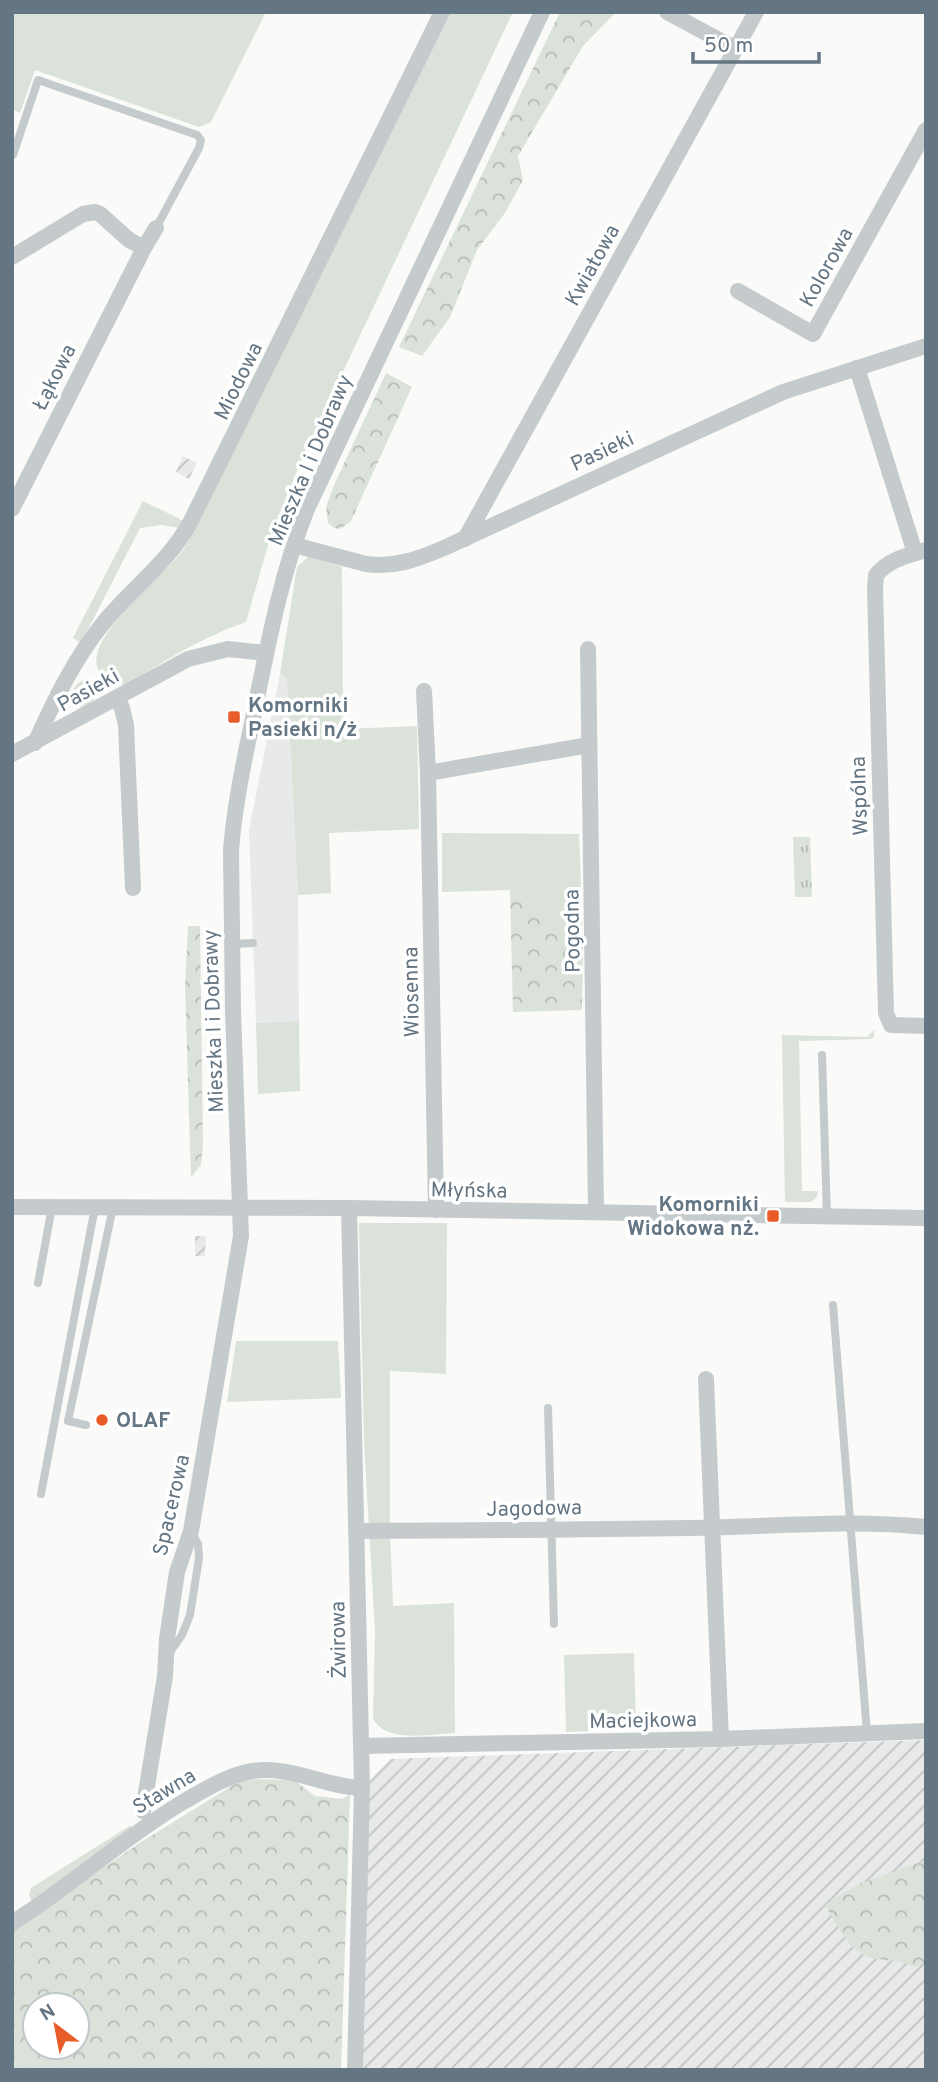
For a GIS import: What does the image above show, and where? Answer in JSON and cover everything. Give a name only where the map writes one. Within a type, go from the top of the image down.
[{"type":"street","name":"Miodowa","points":[[34,743],[63,684],[96,632],[173,552],[190,523],[442,12]]},
{"type":"street","name":"Mieszka I i Dobrawy","points":[[240,1208],[230,870],[235,803],[265,653],[294,545],[328,462],[542,12]]},
{"type":"street","points":[[667,12],[736,49]]},
{"type":"street","name":"Kwiatowa","points":[[465,539],[756,12]]},
{"type":"street","name":"Kolorowa","points":[[738,290],[813,334],[923,141]]},
{"type":"street","points":[[12,257],[89,212],[100,214],[130,240],[144,248]]},
{"type":"street","name":"Łąkowa","points":[[12,509],[135,264],[156,228]]},
{"type":"street","name":"Pasieki","points":[[294,545],[366,564],[390,565],[422,557],[783,392],[926,346]]},
{"type":"street","name":"Wspólna","points":[[857,368],[920,552],[895,559],[884,565],[876,575],[876,649],[886,1013],[891,1025],[926,1026]]},
{"type":"street","name":"Pasieki","points":[[12,754],[169,669],[203,654],[233,649],[265,653]]},
{"type":"street","name":"Pogodna","points":[[588,649],[596,1212]]},
{"type":"street","name":"Wiosenna","points":[[424,691],[436,1210]]},
{"type":"street","points":[[117,699],[126,725],[133,888]]},
{"type":"street","points":[[428,774],[589,745]]},
{"type":"street","name":"Młyńska","points":[[12,1207],[349,1208],[926,1218]]},
{"type":"street","name":"Spacerowa","points":[[143,1811],[165,1676],[177,1572],[191,1531],[240,1250],[240,1208]]},
{"type":"street","name":"Żwirowa","points":[[349,1208],[362,1746],[355,2070]]},
{"type":"street","points":[[706,1379],[721,1731]]},
{"type":"street","name":"Jagodowa","points":[[357,1531],[852,1524],[926,1527]]},
{"type":"street","name":"Maciejkowa","points":[[362,1746],[721,1731],[926,1731]]},
{"type":"street","name":"Stawna","points":[[12,1923],[160,1816],[236,1775],[252,1771],[282,1770],[339,1786],[362,1788]]},
{"type":"lane","points":[[13,155],[38,80],[197,135],[201,140],[199,148],[156,228]]},
{"type":"lane","points":[[232,944],[253,943]]},
{"type":"lane","points":[[822,1055],[827,1216]]},
{"type":"lane","points":[[38,1283],[52,1207]]},
{"type":"lane","points":[[41,1494],[95,1207]]},
{"type":"lane","points":[[86,1425],[68,1421],[113,1207]]},
{"type":"lane","points":[[833,1305],[867,1733]]},
{"type":"lane","points":[[548,1408],[554,1624]]},
{"type":"shaded area","points":[[183,456],[197,463],[189,479],[176,472]]},
{"type":"shaded area","points":[[280,674],[287,679],[298,895],[299,1021],[256,1023],[249,830]]},
{"type":"shaded area","points":[[195,1236],[206,1236],[205,1256],[195,1256]]},
{"type":"shaded area","points":[[926,1740],[926,2070],[362,2070],[369,1781],[390,1759]]},
{"type":"green space","points":[[12,12],[266,12],[211,122],[199,127],[35,70],[20,113],[12,109]]},
{"type":"green space","points":[[449,12],[513,12],[303,456],[270,538],[246,622],[199,642],[126,685],[104,677],[97,663],[100,645],[129,606],[177,557],[196,529]]},
{"type":"green space","points":[[560,12],[616,12],[583,46],[518,156],[523,180],[505,213],[477,250],[450,317],[422,356],[399,347]]},
{"type":"green space","points":[[386,373],[412,387],[351,521],[340,529],[334,528],[328,523],[326,507]]},
{"type":"green space","points":[[143,501],[184,521],[180,528],[161,525],[140,528],[81,643],[73,638]]},
{"type":"green space","points":[[309,556],[342,567],[343,729],[417,726],[419,829],[329,833],[331,893],[298,895],[287,679],[280,674],[297,567]]},
{"type":"green space","points":[[87,679],[96,685],[96,695],[91,702],[74,707],[69,698],[72,691]]},
{"type":"green space","points":[[442,833],[579,834],[583,946],[510,890],[442,892]]},
{"type":"green space","points":[[793,837],[810,837],[812,897],[795,897]]},
{"type":"green space","points":[[510,890],[583,946],[582,1010],[513,1012]]},
{"type":"green space","points":[[188,926],[200,926],[203,1146],[201,1165],[191,1177],[185,986]]},
{"type":"green space","points":[[299,1021],[300,1091],[258,1094],[256,1023]]},
{"type":"green space","points":[[874,1030],[874,1037],[871,1039],[799,1041],[802,1191],[818,1191],[817,1197],[811,1202],[785,1202],[782,1035],[867,1037]]},
{"type":"green space","points":[[359,1223],[447,1223],[446,1374],[390,1371],[390,1530],[393,1606],[454,1603],[455,1733],[422,1736],[398,1734],[379,1726],[373,1718],[375,1631],[364,1441]]},
{"type":"green space","points":[[236,1341],[338,1341],[341,1398],[227,1402]]},
{"type":"green space","points":[[634,1653],[636,1729],[566,1732],[564,1655]]},
{"type":"green space","points":[[243,1779],[294,1780],[315,1796],[342,1799],[350,1794],[341,2070],[12,2070],[12,1930],[141,1842]]},
{"type":"green space","points":[[131,1825],[130,1833],[31,1901],[31,1888]]},
{"type":"green space","points":[[926,1860],[926,1961],[916,1967],[864,1955],[844,1937],[825,1905],[857,1885]]},
{"type":"place","name":"Komorniki Pasieki n/ż","points":[[234,717]]},
{"type":"place","name":"Komorniki Widokowa nż.","points":[[773,1216]]},
{"type":"place","name":"OLAF","points":[[102,1420]]}]
